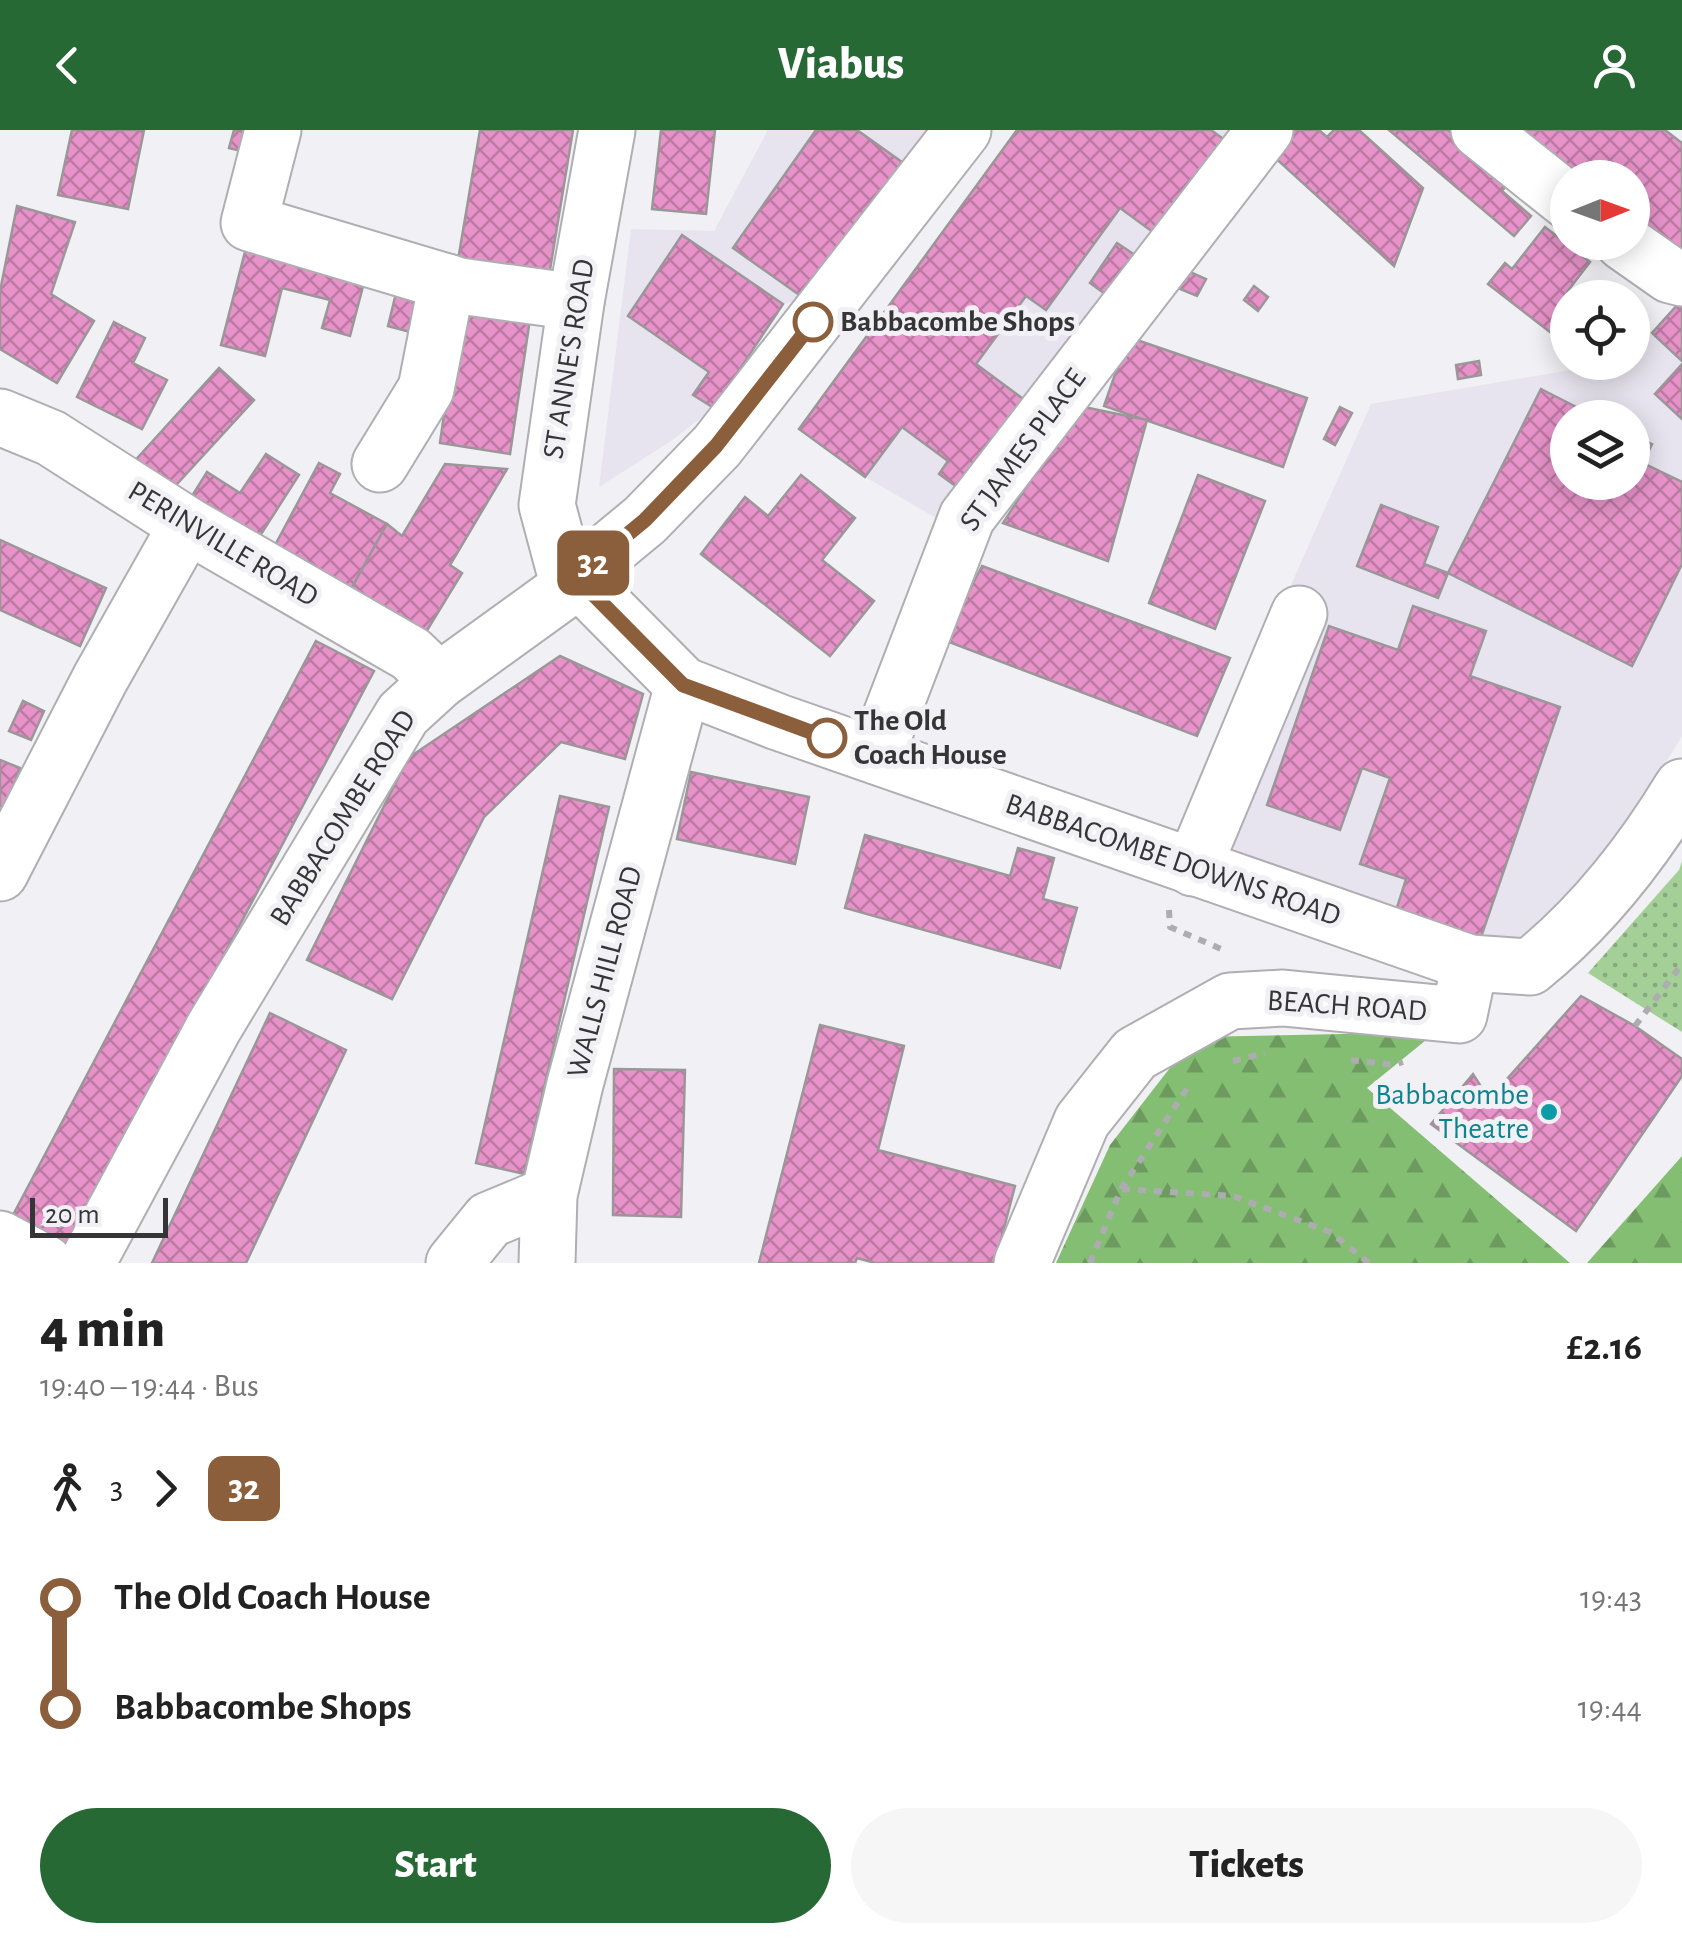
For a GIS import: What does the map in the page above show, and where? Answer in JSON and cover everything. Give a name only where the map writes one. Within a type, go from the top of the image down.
[{"type":"street","points":[[273,130],[249,224],[448,282],[576,302]]},
{"type":"street","name":"ST ANNE'S ROAD","points":[[573,582],[547,505],[606,130]]},
{"type":"street","name":"ST JAMES PLACE","points":[[876,755],[967,518],[1265,130]]},
{"type":"street","points":[[1479,130],[1550,186]]},
{"type":"street","name":"BABBACOMBE ROAD","points":[[86,1263],[214,1027],[403,714],[439,682],[573,582],[645,520],[716,446],[940,142]]},
{"type":"street","points":[[1649,260],[1682,278]]},
{"type":"street","points":[[380,464],[426,389],[448,282]]},
{"type":"street","name":"PERINVILLE ROAD","points":[[0,417],[51,438],[187,525],[411,654],[439,682]]},
{"type":"street","points":[[0,873],[100,680],[187,525]]},
{"type":"street","name":"BABBACOMBE DOWNS ROAD","points":[[573,582],[683,685],[1180,864],[1470,963],[1530,967],[1570,935],[1660,823],[1682,786]]},
{"type":"street","points":[[1180,864],[1299,614]]},
{"type":"street","name":"WALLS HILL ROAD","points":[[547,1263],[549,1195],[575,1084],[683,685]]},
{"type":"street","name":"BEACH ROAD","points":[[1022,1263],[1082,1121],[1135,1054],[1230,1000],[1281,1024],[1459,1015],[1470,963]]},
{"type":"street","points":[[454,1263],[489,1220],[549,1195]]},
{"type":"street","points":[[0,1239],[45,1263]]},
{"type":"path","points":[[1180,864],[1170,927],[1244,958],[1281,1024],[1216,1064]]},
{"type":"path","points":[[1634,1026],[1679,974],[1682,964]]},
{"type":"path","points":[[1336,1058],[1394,1065]]},
{"type":"path","points":[[1090,1263],[1121,1188],[1200,1068]]},
{"type":"path","points":[[1121,1188],[1233,1196],[1330,1232],[1368,1263]]},
{"type":"shaded area","points":[[768,130],[926,130],[805,299],[783,304],[714,408],[599,487],[631,229],[714,231]]},
{"type":"shaded area","points":[[1017,130],[1265,130],[945,523],[865,477],[799,429]]},
{"type":"shaded area","points":[[1679,303],[1682,306],[1682,736],[1552,949],[1479,943],[1380,912],[1184,827],[1371,404],[1550,373],[1550,380],[1650,380],[1650,333]]},
{"type":"green space","points":[[1682,861],[1682,1032],[1588,973],[1679,870]]},
{"type":"green space","points":[[1436,1032],[1367,1088],[1570,1263],[1056,1263],[1110,1145],[1194,1037]]},
{"type":"green space","points":[[1682,1156],[1682,1263],[1587,1263]]},
{"type":"building","points":[[72,130],[144,130],[128,209],[58,195]]},
{"type":"building","points":[[234,130],[260,130],[254,154],[229,148]]},
{"type":"building","points":[[480,130],[573,130],[548,282],[457,266]]},
{"type":"building","points":[[661,130],[715,130],[706,214],[652,209]]},
{"type":"building","points":[[816,130],[857,130],[902,162],[805,299],[733,248]]},
{"type":"building","points":[[1017,130],[1211,130],[1226,141],[1157,235],[1120,208],[1046,310],[1026,296],[976,364],[1030,404],[965,493],[939,474],[948,461],[902,427],[865,477],[799,429]]},
{"type":"building","points":[[1287,130],[1319,130],[1327,137],[1334,130],[1359,130],[1423,188],[1394,266],[1270,153]]},
{"type":"building","points":[[1389,130],[1448,130],[1509,182],[1502,191],[1531,216],[1514,236]]},
{"type":"building","points":[[1516,130],[1665,130],[1682,143],[1682,257],[1650,233],[1650,160],[1555,160]]},
{"type":"building","points":[[17,206],[75,222],[51,294],[94,321],[57,383],[0,349],[0,291]]},
{"type":"building","points":[[1545,227],[1550,231],[1550,260],[1590,262],[1576,280],[1550,280],[1550,332],[1488,284],[1505,263],[1512,269]]},
{"type":"building","points":[[682,235],[783,304],[714,408],[693,395],[709,372],[628,316]]},
{"type":"building","points":[[1117,243],[1141,259],[1112,299],[1090,283]]},
{"type":"building","points":[[247,244],[366,275],[350,336],[322,328],[330,300],[282,288],[265,356],[221,345]]},
{"type":"building","points":[[1181,268],[1206,279],[1197,296],[1173,286]]},
{"type":"building","points":[[398,285],[420,290],[410,332],[388,326]]},
{"type":"building","points":[[1254,286],[1268,297],[1258,311],[1244,300]]},
{"type":"building","points":[[1679,303],[1682,306],[1682,361],[1652,333]]},
{"type":"building","points":[[459,309],[530,319],[510,454],[440,443]]},
{"type":"building","points":[[114,322],[145,338],[133,363],[167,380],[142,429],[77,397]]},
{"type":"building","points":[[1128,337],[1307,398],[1283,467],[1104,406]]},
{"type":"building","points":[[1479,361],[1481,375],[1458,379],[1456,365]]},
{"type":"building","points":[[1682,364],[1682,419],[1655,394]]},
{"type":"building","points":[[219,368],[254,400],[166,496],[132,464]]},
{"type":"building","points":[[1541,389],[1563,400],[1550,400],[1550,500],[1650,500],[1650,466],[1682,482],[1682,564],[1632,666],[1448,573]]},
{"type":"building","points":[[1079,406],[1147,420],[1108,561],[1003,523]]},
{"type":"building","points":[[1340,407],[1352,413],[1335,445],[1324,439]]},
{"type":"building","points":[[266,454],[299,475],[256,542],[190,499],[207,472],[240,493]]},
{"type":"building","points":[[319,463],[340,474],[330,493],[387,524],[350,591],[273,549]]},
{"type":"building","points":[[445,464],[507,469],[450,565],[462,573],[426,632],[350,591],[387,524],[402,536]]},
{"type":"building","points":[[801,475],[855,518],[822,560],[874,601],[830,656],[701,554],[745,497],[768,516]]},
{"type":"building","points":[[1198,475],[1265,501],[1215,629],[1149,603]]},
{"type":"building","points":[[1381,505],[1438,527],[1424,564],[1448,573],[1438,598],[1357,566]]},
{"type":"building","points":[[0,540],[106,588],[80,646],[0,610]]},
{"type":"building","points":[[982,566],[1230,658],[1197,736],[944,640]]},
{"type":"building","points":[[1413,606],[1486,631],[1470,676],[1560,707],[1479,943],[1395,914],[1406,879],[1360,864],[1390,778],[1362,768],[1340,830],[1267,805],[1329,626],[1398,650]]},
{"type":"building","points":[[316,641],[374,671],[69,1248],[12,1217]]},
{"type":"building","points":[[560,656],[643,694],[625,759],[561,742],[484,817],[392,999],[307,960],[408,758]]},
{"type":"building","points":[[23,701],[44,711],[31,740],[9,731]]},
{"type":"building","points":[[0,760],[20,768],[5,808],[0,806]]},
{"type":"building","points":[[691,772],[809,797],[795,864],[677,839]]},
{"type":"building","points":[[560,796],[609,807],[524,1174],[476,1163]]},
{"type":"building","points":[[865,835],[1010,876],[1018,848],[1054,858],[1043,899],[1077,908],[1060,968],[845,908]]},
{"type":"building","name":"Babbacombe Theatre","points":[[1581,996],[1635,1026],[1682,1059],[1682,1076],[1576,1231],[1431,1124],[1473,1074],[1489,1099]]},
{"type":"building","points":[[270,1013],[346,1050],[246,1263],[152,1263]]},
{"type":"building","points":[[820,1025],[904,1046],[878,1150],[1015,1186],[995,1263],[875,1263],[857,1258],[855,1263],[759,1263]]},
{"type":"building","points":[[614,1069],[685,1070],[681,1217],[613,1215]]},
{"type":"bus line","name":"32","points":[[813,322],[716,446],[645,520],[576,577],[683,685],[827,738]]},
{"type":"place","name":"Babbacombe Shops","points":[[813,322]]},
{"type":"place","name":"The Old Coach House","points":[[827,738]]},
{"type":"place","name":"Babbacombe Theatre","points":[[1549,1112]]}]
